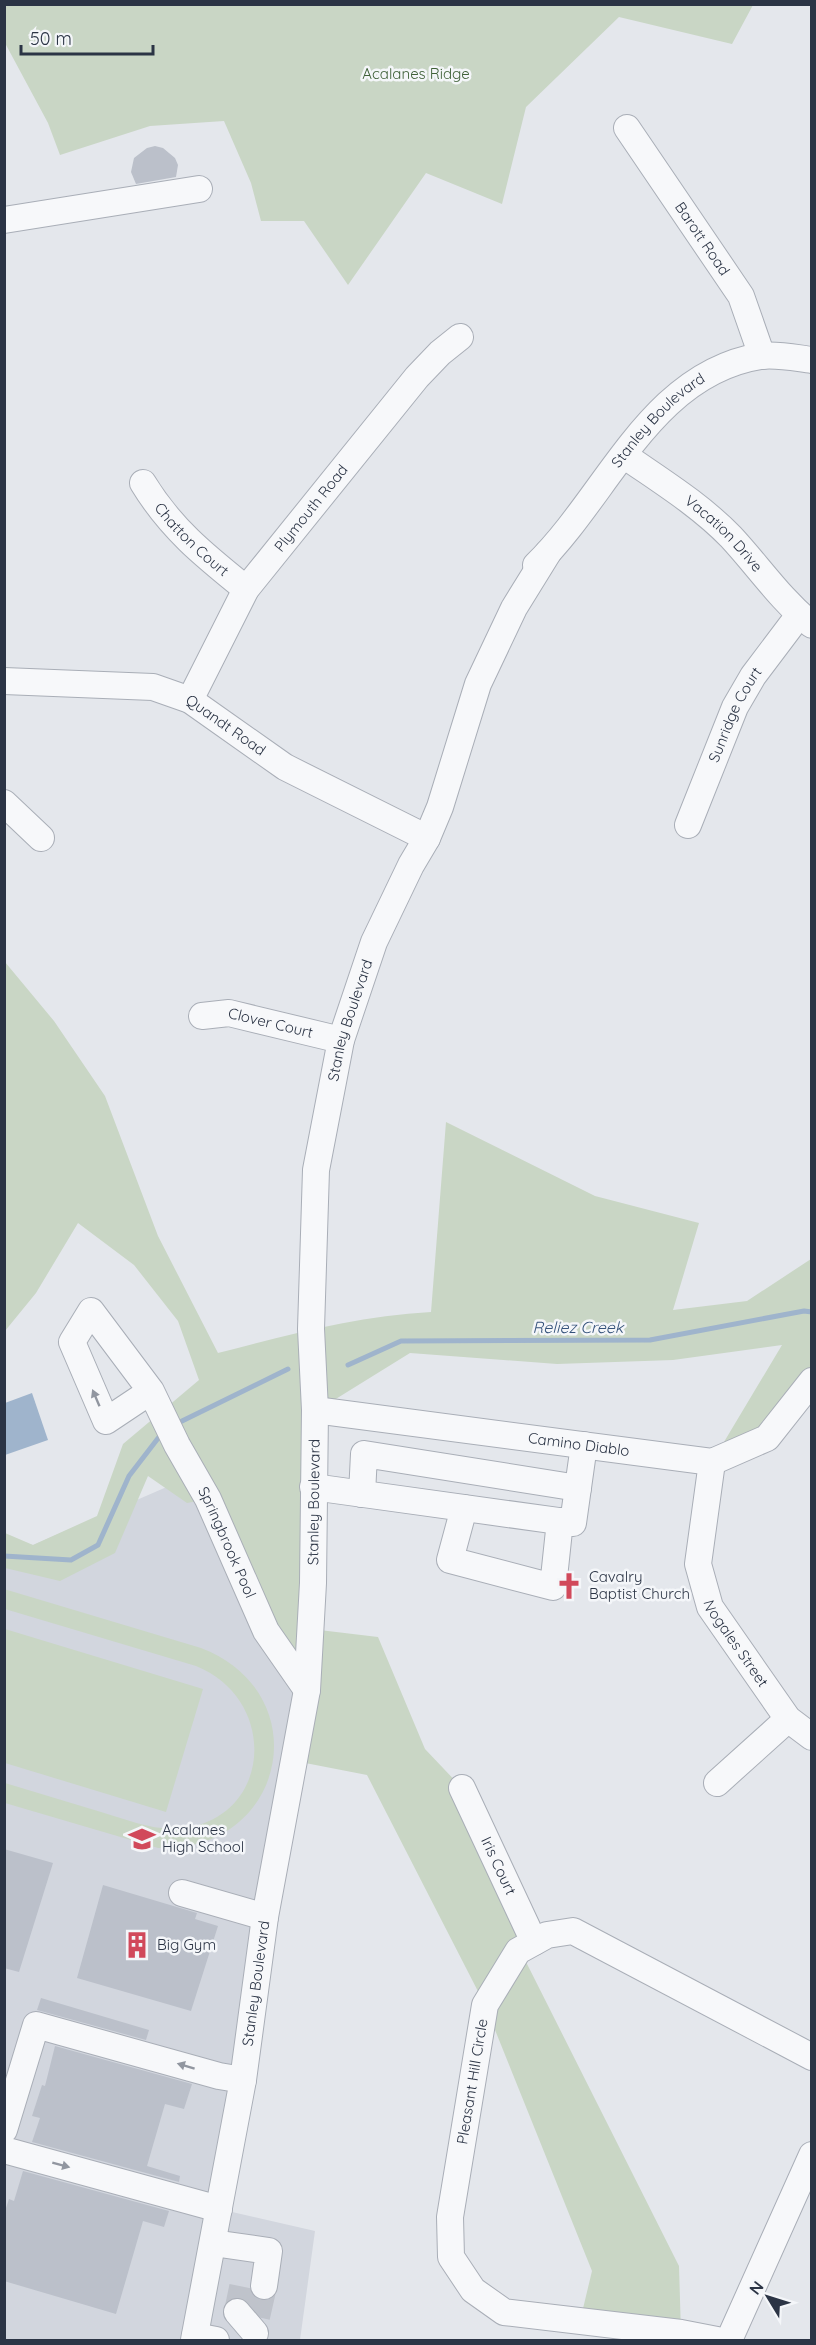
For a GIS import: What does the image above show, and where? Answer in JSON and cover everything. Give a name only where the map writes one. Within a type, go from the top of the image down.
[{"type":"street","name":"Barott Road","points":[[627,128],[741,296],[762,356]]},
{"type":"street","points":[[4,220],[199,189]]},
{"type":"street","name":"Plymouth Road","points":[[190,700],[246,589],[417,377],[440,353],[460,337]]},
{"type":"street","name":"Stanley Boulevard","points":[[202,2339],[213,2243],[243,2080],[266,1917],[307,1690],[314,1582],[315,1410],[311,1329],[316,1170],[341,1040],[374,942],[411,865],[428,838],[440,807],[478,684],[478,665],[505,605],[527,574],[548,553],[663,408],[691,383],[725,367],[762,356],[812,360]]},
{"type":"street","name":"Vacation Drive","points":[[625,456],[705,513],[731,537],[758,572],[805,620]]},
{"type":"street","name":"Chatton Court","points":[[143,483],[161,513],[187,540],[246,589]]},
{"type":"street","name":"Sunridge Court","points":[[688,825],[735,707],[753,676],[805,620]]},
{"type":"street","name":"Quandt Road","points":[[4,681],[153,687],[190,700],[285,767],[428,838]]},
{"type":"street","points":[[4,803],[41,838]]},
{"type":"street","name":"Clover Court","points":[[202,1016],[229,1013],[341,1040]]},
{"type":"street","points":[[712,1462],[767,1438],[812,1381]]},
{"type":"street","name":"Springbrook Pool","points":[[151,1391],[177,1445],[208,1499],[266,1631],[307,1690]]},
{"type":"street","name":"Camino Diablo","points":[[315,1410],[712,1462]]},
{"type":"street","points":[[313,1487],[573,1522],[584,1445]]},
{"type":"street","points":[[362,1494],[364,1454],[578,1488]]},
{"type":"street","name":"Nogales Street","points":[[712,1462],[698,1564],[710,1607],[788,1719],[812,1737]]},
{"type":"street","points":[[464,1508],[450,1560],[553,1587],[560,1521]]},
{"type":"street","points":[[717,1783],[788,1719]]},
{"type":"street","name":"Iris Court","points":[[462,1788],[534,1942]]},
{"type":"street","points":[[182,1893],[266,1917]]},
{"type":"street","name":"Pleasant Hill Circle","points":[[717,2340],[681,2333],[504,2312],[473,2290],[451,2257],[450,2217],[485,2005],[518,1951],[547,1935],[573,1931],[812,2057]]},
{"type":"street","points":[[4,2130],[36,2025],[219,2076],[243,2080]]},
{"type":"street","points":[[4,2150],[219,2209]]},
{"type":"street","points":[[729,2340],[812,2155]]},
{"type":"street","points":[[213,2243],[269,2251],[263,2283]]},
{"type":"shaded area","name":"Acalanes High School","points":[[192,1476],[307,1690],[219,2209],[315,2231],[300,2340],[5,2340],[4,1537],[33,1545]]},
{"type":"green space","name":"Acalanes Ridge","points":[[4,5],[753,5],[732,44],[619,17],[526,107],[502,204],[426,173],[348,285],[304,221],[261,221],[251,183],[224,121],[150,126],[60,155],[48,123],[5,43]]},
{"type":"green space","points":[[5,962],[54,1021],[105,1096],[158,1236],[218,1353],[350,1322],[431,1312],[446,1122],[595,1196],[699,1223],[673,1310],[747,1301],[811,1259],[811,1381],[767,1438],[712,1462],[782,1345],[673,1360],[557,1364],[410,1353],[318,1410],[311,1629],[378,1637],[425,1749],[462,1788],[534,1942],[520,1950],[679,2266],[681,2333],[580,2321],[592,2271],[485,2005],[367,1775],[295,1761],[307,1690],[208,1499],[187,1503],[148,1476],[115,1553],[60,1581],[5,1568],[5,1533],[33,1545],[97,1516],[123,1444],[199,1380],[178,1321],[134,1265],[78,1223],[36,1293],[5,1331]]},
{"type":"green space","points":[[4,1589],[201,1648],[239,1670],[262,1699],[273,1733],[272,1767],[259,1799],[235,1825],[201,1843],[158,1848],[5,1803],[5,1783],[142,1824],[163,1828],[185,1828],[214,1819],[235,1802],[249,1780],[254,1754],[252,1728],[241,1703],[223,1682],[196,1666],[5,1609]]},
{"type":"green space","points":[[5,1629],[203,1689],[166,1812],[5,1763]]},
{"type":"water","points":[[32,1393],[48,1440],[5,1455],[5,1403]]},
{"type":"building","points":[[155,146],[163,148],[175,158],[178,165],[176,177],[136,184],[131,172],[134,158],[147,148]]},
{"type":"building","points":[[4,1849],[53,1863],[19,1972],[4,1968]]},
{"type":"building","name":"Big Gym","points":[[103,1885],[197,1913],[195,1919],[218,1926],[191,2011],[77,1978]]},
{"type":"building","points":[[41,1998],[149,2030],[146,2040],[37,2010]]},
{"type":"building","points":[[55,2046],[192,2084],[184,2109],[165,2104],[147,2166],[180,2176],[179,2182],[32,2142],[40,2118],[32,2116],[42,2085],[45,2086]]},
{"type":"building","points":[[23,2171],[169,2211],[164,2227],[143,2221],[116,2314],[4,2281],[4,2214],[9,2199],[14,2201]]},
{"type":"waterway","name":"Reliez Creek","points":[[348,1365],[401,1341],[650,1340],[804,1311],[812,1312]]},
{"type":"waterway","name":"Reliez Creek","points":[[180,1422],[288,1369]]},
{"type":"waterway","name":"Reliez Creek","points":[[4,1556],[71,1560],[98,1545],[129,1476],[159,1437]]},
{"type":"tunnel","points":[[237,2312],[243,2283]]},
{"type":"tunnel","points":[[257,2317],[264,2286]]},
{"type":"place","name":"Cavalry Baptist Church","points":[[569,1586]]},
{"type":"place","name":"Acalanes High School","points":[[142,1839]]},
{"type":"place","name":"Big Gym","points":[[137,1945]]}]
